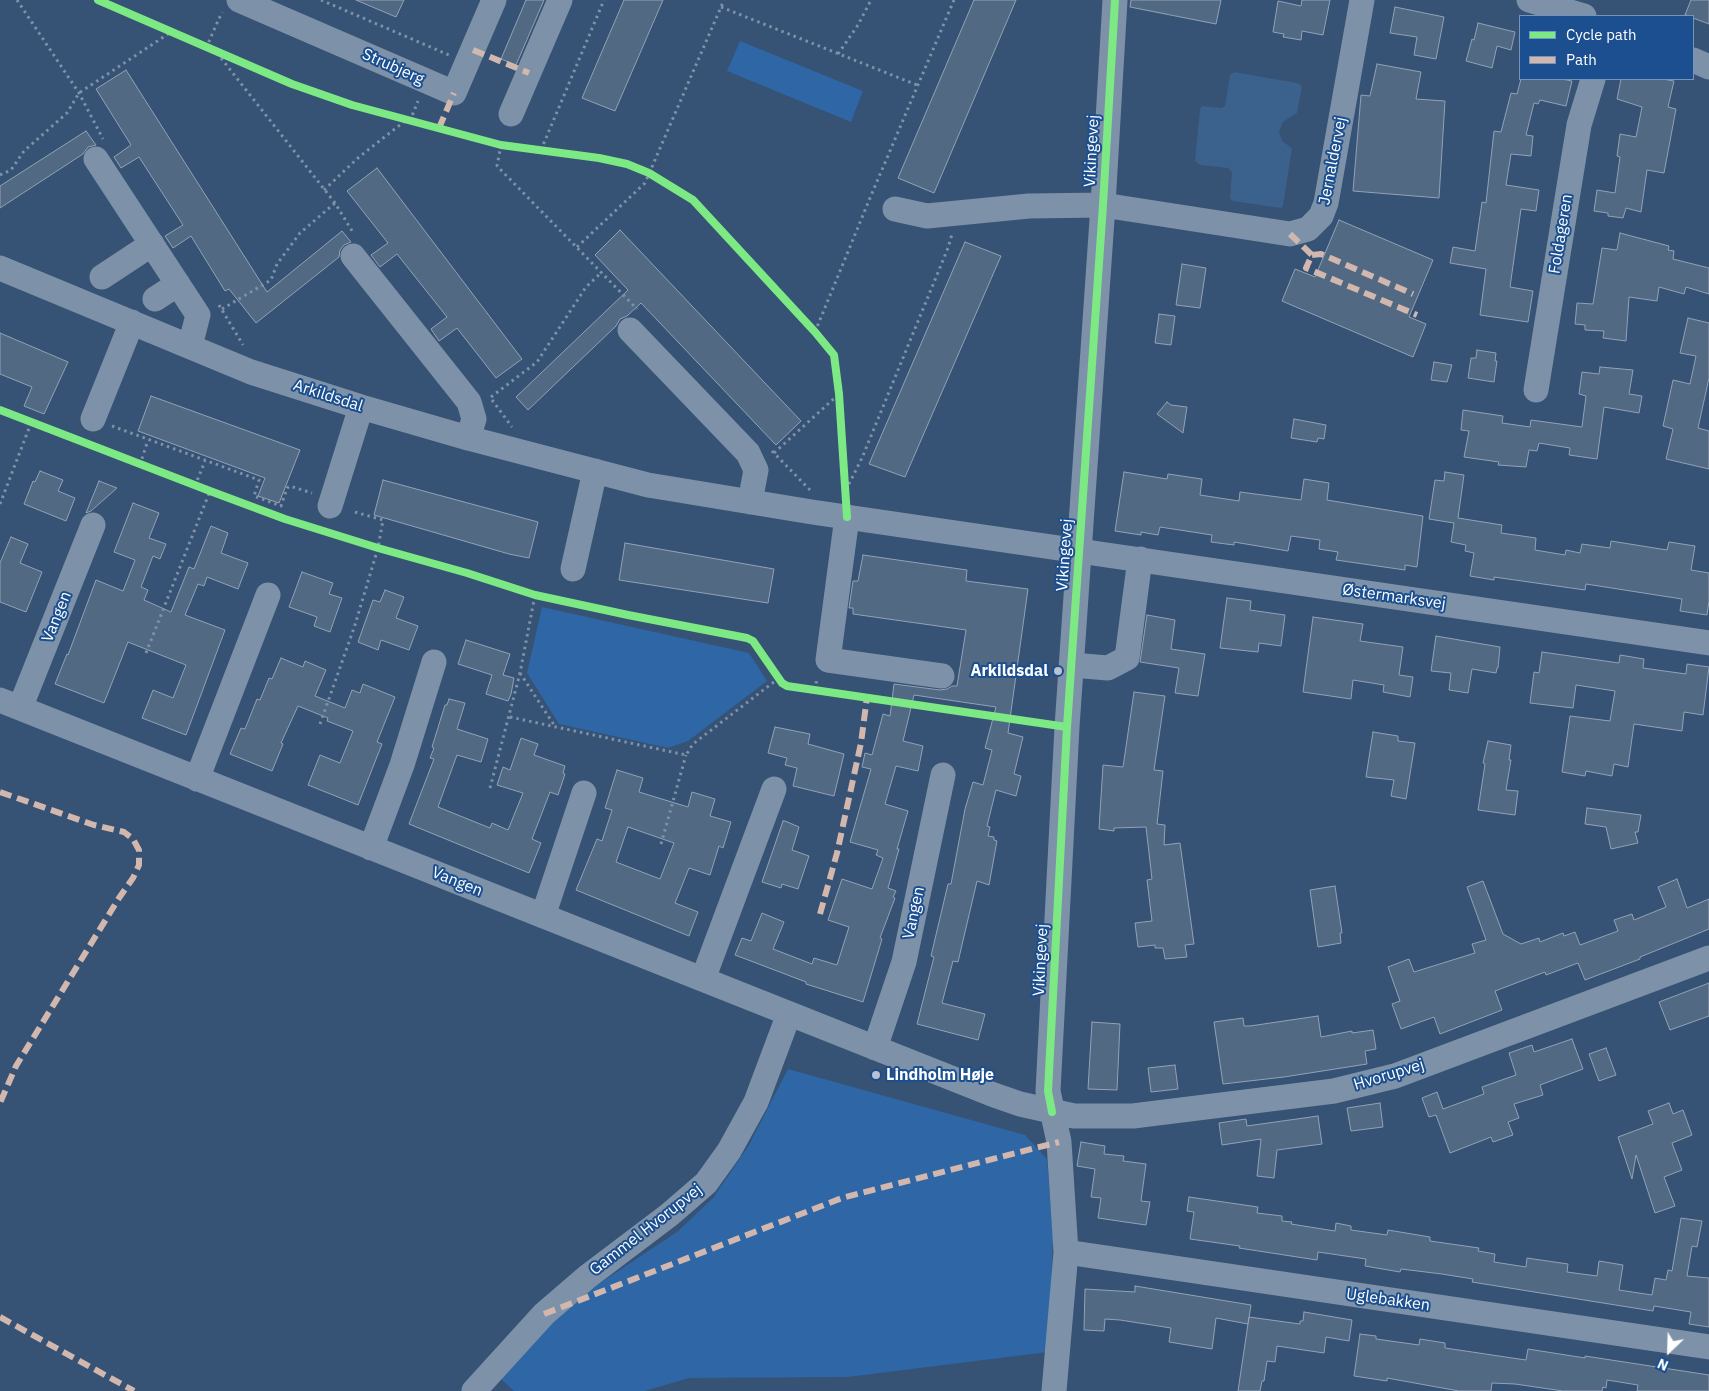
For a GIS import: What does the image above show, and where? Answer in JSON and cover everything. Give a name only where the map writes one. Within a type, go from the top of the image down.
[{"type":"street","name":"Strubjerg","points":[[231,4],[454,94],[494,0]]},
{"type":"street","points":[[511,114],[560,0]]},
{"type":"street","name":"Vikingevej","points":[[1054,1391],[1066,1252],[1058,1142],[1048,1091],[1066,727],[1072,666],[1115,0]]},
{"type":"street","name":"Jernaldervej","points":[[1103,205],[1290,234],[1308,229],[1321,216],[1326,203],[1362,0]]},
{"type":"street","points":[[1529,0],[1581,15]]},
{"type":"street","points":[[1694,60],[1709,67]]},
{"type":"street","name":"Foldageren","points":[[1536,390],[1579,125],[1593,80]]},
{"type":"street","points":[[96,159],[198,315],[190,346]]},
{"type":"street","name":"Vikingevej","points":[[896,210],[927,216],[1029,206],[1103,205]]},
{"type":"street","points":[[102,277],[152,244]]},
{"type":"street","points":[[353,256],[469,402],[474,419],[468,438]]},
{"type":"street","name":"Arkildsdal","points":[[0,268],[251,372],[468,438],[648,485],[847,518],[1079,550]]},
{"type":"street","points":[[155,299],[178,284]]},
{"type":"street","points":[[93,419],[132,322]]},
{"type":"street","points":[[630,330],[748,453],[756,470],[750,502]]},
{"type":"street","points":[[331,503],[361,407]]},
{"type":"street","points":[[574,569],[595,471]]},
{"type":"street","points":[[847,518],[828,660],[942,676]]},
{"type":"street","name":"Vangen","points":[[93,525],[10,704],[994,1095],[1052,1112]]},
{"type":"street","name":"Østermarksvej","points":[[1079,550],[1709,643]]},
{"type":"street","points":[[1072,666],[1108,668],[1127,658],[1140,559]]},
{"type":"street","points":[[197,778],[268,595]]},
{"type":"street","points":[[371,848],[402,765],[434,662]]},
{"type":"street","name":"Vangen","points":[[875,1048],[904,962],[943,775]]},
{"type":"street","points":[[703,979],[774,789]]},
{"type":"street","points":[[543,916],[584,793]]},
{"type":"street","name":"Hvorupvej","points":[[1052,1112],[1074,1116],[1132,1116],[1334,1091],[1395,1076],[1709,958]]},
{"type":"street","name":"Gammel Hvorupvej","points":[[474,1391],[544,1314],[587,1277],[669,1215],[706,1183],[729,1151],[756,1102],[790,1014]]},
{"type":"street","name":"Uglebakken","points":[[1066,1252],[1709,1347]]},
{"type":"path","points":[[321,0],[467,63]]},
{"type":"path","points":[[541,150],[604,0]]},
{"type":"path","points":[[577,247],[645,183],[724,0]]},
{"type":"path","points":[[838,54],[858,25],[871,0]]},
{"type":"path","points":[[815,332],[954,0]]},
{"type":"path","points":[[206,48],[231,4]]},
{"type":"path","points":[[721,7],[917,85]]},
{"type":"path","points":[[0,175],[11,170],[24,151],[67,113],[79,93],[171,32]]},
{"type":"path","points":[[324,190],[358,157],[405,120]]},
{"type":"path","points":[[222,309],[270,280],[277,264],[300,232],[335,203]]},
{"type":"path","points":[[846,490],[862,458],[948,248],[957,213]]},
{"type":"path","points":[[491,397],[537,362],[586,287],[602,272]]},
{"type":"path","points":[[774,453],[840,394]]},
{"type":"path","points":[[93,419],[259,480],[254,496],[281,506],[287,488],[290,486],[331,503],[383,520],[378,548],[354,628],[320,724]]},
{"type":"path","points":[[0,504],[31,424]]},
{"type":"path","points":[[140,465],[148,440]]},
{"type":"path","points":[[195,486],[205,461]]},
{"type":"path","points":[[146,654],[210,491]]},
{"type":"path","points":[[490,788],[510,717],[535,595]]},
{"type":"path","points":[[520,673],[557,728]]},
{"type":"path","points":[[661,844],[686,755],[693,744],[779,678]]},
{"type":"path","points":[[510,717],[686,755]]},
{"type":"shaded area","points":[[740,41],[863,91],[851,122],[727,71]]},
{"type":"shaded area","points":[[1234,72],[1297,83],[1302,86],[1297,113],[1283,122],[1279,132],[1282,141],[1292,148],[1283,206],[1281,208],[1233,201],[1230,198],[1232,172],[1228,168],[1200,165],[1195,161],[1200,109],[1202,106],[1221,108],[1225,106],[1230,75]]},
{"type":"shaded area","points":[[542,607],[749,653],[767,681],[688,741],[668,748],[559,724],[527,673]]},
{"type":"shaded area","points":[[788,1069],[1025,1135],[1047,1159],[1053,1239],[1048,1352],[848,1377],[689,1378],[645,1391],[514,1391],[501,1379],[532,1341],[582,1295],[677,1232],[713,1198],[749,1145]]},
{"type":"building","points":[[356,0],[404,0],[396,17]]},
{"type":"building","points":[[526,0],[544,0],[516,65],[501,59]]},
{"type":"building","points":[[624,0],[663,0],[615,111],[582,98]]},
{"type":"building","points":[[974,0],[1016,0],[934,193],[898,178]]},
{"type":"building","points":[[1131,0],[1221,0],[1216,24],[1130,7]]},
{"type":"building","points":[[1302,0],[1330,0],[1323,35],[1302,31],[1301,40],[1283,37],[1284,34],[1273,32],[1278,1],[1301,6]]},
{"type":"building","points":[[1691,0],[1709,0],[1709,24],[1694,18],[1694,15],[1685,15]]},
{"type":"building","points":[[1395,7],[1444,17],[1436,59],[1414,55],[1417,37],[1390,33]]},
{"type":"building","points":[[1478,23],[1515,32],[1511,50],[1497,46],[1492,68],[1466,61]]},
{"type":"building","points":[[1377,64],[1421,72],[1416,99],[1445,101],[1439,198],[1353,191],[1361,95],[1370,96]]},
{"type":"building","points":[[126,70],[267,292],[342,231],[351,242],[344,245],[340,250],[339,257],[256,323],[229,289],[225,291],[191,236],[173,248],[165,236],[183,225],[139,157],[121,168],[114,157],[131,145],[96,89]]},
{"type":"building","points":[[1521,80],[1572,81],[1566,106],[1540,100],[1538,104],[1534,103],[1526,135],[1533,136],[1531,156],[1511,154],[1506,185],[1539,190],[1536,211],[1521,209],[1510,287],[1533,291],[1528,322],[1480,315],[1486,269],[1450,263],[1453,247],[1475,251],[1482,202],[1486,203],[1494,131],[1501,132],[1511,93],[1517,94]]},
{"type":"building","points":[[1621,80],[1674,81],[1668,107],[1676,109],[1664,173],[1647,170],[1641,212],[1626,208],[1623,218],[1608,216],[1608,213],[1594,211],[1597,190],[1615,193],[1620,157],[1617,156],[1620,134],[1636,137],[1642,107],[1617,99]]},
{"type":"building","points":[[86,131],[96,145],[88,147],[83,154],[0,208],[0,186]]},
{"type":"building","points":[[377,168],[522,359],[496,378],[457,328],[439,341],[431,329],[447,317],[397,254],[380,267],[371,255],[388,243],[347,191]]},
{"type":"building","points":[[1339,220],[1433,260],[1409,317],[1426,324],[1413,357],[1282,301],[1295,269],[1315,277]]},
{"type":"building","points":[[620,230],[801,421],[776,445],[641,303],[627,316],[620,319],[616,326],[528,410],[516,397],[628,290],[595,255]]},
{"type":"building","points":[[1620,233],[1669,246],[1668,250],[1674,251],[1673,259],[1709,268],[1709,294],[1686,287],[1684,294],[1659,287],[1657,301],[1629,297],[1626,341],[1603,338],[1604,331],[1585,330],[1585,325],[1575,324],[1577,303],[1593,304],[1602,248],[1617,250]]},
{"type":"building","points":[[965,242],[1001,256],[905,477],[869,464]]},
{"type":"building","points":[[1182,264],[1206,268],[1200,308],[1176,305]]},
{"type":"building","points":[[1159,314],[1175,316],[1171,345],[1155,343]]},
{"type":"building","points":[[1688,318],[1709,323],[1709,378],[1698,428],[1709,431],[1709,469],[1666,459],[1673,429],[1663,426],[1673,380],[1690,384],[1696,356],[1680,353]]},
{"type":"building","points":[[0,333],[68,362],[44,414],[24,406],[32,387],[0,374]]},
{"type":"building","points":[[1477,350],[1496,353],[1495,361],[1497,361],[1494,382],[1468,378],[1471,358],[1476,358]]},
{"type":"building","points":[[1434,362],[1452,365],[1447,382],[1431,380]]},
{"type":"building","points":[[1600,367],[1633,370],[1629,394],[1642,396],[1639,413],[1604,407],[1597,459],[1569,455],[1570,448],[1539,443],[1537,451],[1529,450],[1526,467],[1498,465],[1499,462],[1464,457],[1469,431],[1461,430],[1463,410],[1503,416],[1502,423],[1530,427],[1531,420],[1582,427],[1586,396],[1579,394],[1582,372],[1599,374]]},
{"type":"building","points":[[151,396],[300,450],[279,503],[258,496],[265,478],[138,431]]},
{"type":"building","points":[[1167,402],[1171,405],[1187,407],[1183,433],[1157,414]]},
{"type":"building","points":[[1294,419],[1326,425],[1324,439],[1318,438],[1317,442],[1291,438]]},
{"type":"building","points":[[40,471],[63,480],[58,491],[75,498],[66,521],[24,504],[33,481],[35,482]]},
{"type":"building","points":[[1124,472],[1167,479],[1168,474],[1202,479],[1200,495],[1239,501],[1240,492],[1301,500],[1304,479],[1329,483],[1327,500],[1423,516],[1417,567],[1405,565],[1405,570],[1336,560],[1338,552],[1319,549],[1320,540],[1291,536],[1288,551],[1234,542],[1234,545],[1211,542],[1212,535],[1160,527],[1158,535],[1141,532],[1141,535],[1115,531]]},
{"type":"building","points":[[1445,472],[1464,475],[1458,518],[1502,525],[1501,533],[1536,538],[1535,550],[1565,555],[1566,550],[1580,553],[1582,544],[1610,548],[1611,541],[1667,550],[1669,542],[1695,546],[1691,570],[1709,573],[1707,615],[1680,611],[1682,599],[1586,584],[1585,590],[1494,577],[1494,580],[1470,576],[1474,553],[1465,551],[1466,545],[1451,542],[1454,523],[1429,519],[1435,480],[1444,481]]},
{"type":"building","points":[[383,480],[538,522],[529,558],[374,515]]},
{"type":"building","points":[[99,481],[117,488],[91,511],[86,513]]},
{"type":"building","points":[[133,503],[159,513],[149,538],[166,544],[160,559],[153,556],[141,587],[148,590],[144,600],[171,612],[189,567],[194,569],[211,526],[228,533],[221,553],[248,563],[238,589],[207,577],[204,586],[198,584],[185,615],[225,630],[186,735],[142,718],[153,690],[173,698],[186,665],[128,642],[104,703],[55,684],[96,580],[123,591],[135,560],[114,552]]},
{"type":"building","points":[[11,537],[28,544],[20,563],[42,572],[26,612],[0,602],[0,563]]},
{"type":"building","points":[[625,543],[774,569],[768,603],[619,580]]},
{"type":"building","points":[[863,555],[967,570],[966,581],[1028,589],[1008,733],[1023,737],[1014,774],[1021,776],[1016,796],[996,790],[987,826],[990,827],[988,836],[994,837],[994,840],[997,841],[989,885],[977,881],[958,962],[953,961],[942,1003],[985,1014],[978,1040],[917,1024],[934,957],[931,956],[948,884],[951,884],[965,809],[973,782],[983,785],[992,750],[985,748],[996,707],[914,695],[903,741],[923,746],[918,771],[896,766],[885,804],[908,811],[888,888],[896,891],[893,897],[895,898],[880,938],[882,939],[863,1002],[806,984],[806,982],[735,955],[742,938],[751,941],[762,913],[784,922],[773,949],[812,964],[814,958],[837,965],[849,927],[828,920],[842,879],[872,889],[883,858],[876,855],[878,850],[850,842],[871,769],[862,767],[865,753],[872,755],[883,714],[890,716],[894,684],[940,690],[957,686],[966,630],[853,614],[853,608],[849,608],[853,581],[858,581]]},
{"type":"building","points":[[302,572],[333,583],[329,594],[342,598],[330,632],[314,626],[317,617],[289,607]]},
{"type":"building","points":[[385,590],[404,597],[396,618],[418,626],[409,650],[381,640],[378,650],[358,642],[373,600],[380,602]]},
{"type":"building","points":[[1227,598],[1251,601],[1250,610],[1285,615],[1281,646],[1259,643],[1258,652],[1220,648]]},
{"type":"building","points":[[1147,615],[1175,620],[1171,649],[1205,654],[1198,696],[1175,693],[1179,668],[1140,662]]},
{"type":"building","points":[[1313,617],[1363,624],[1360,641],[1403,647],[1399,675],[1413,677],[1410,697],[1383,692],[1384,685],[1353,680],[1351,699],[1303,692]]},
{"type":"building","points":[[1436,636],[1500,647],[1496,673],[1472,669],[1468,693],[1449,690],[1451,673],[1431,671]]},
{"type":"building","points":[[466,640],[510,654],[503,675],[514,678],[508,701],[486,694],[492,675],[458,664]]},
{"type":"building","points":[[1542,652],[1619,663],[1620,655],[1644,659],[1643,668],[1686,674],[1687,664],[1709,667],[1703,715],[1684,712],[1682,731],[1634,724],[1628,767],[1614,764],[1612,776],[1586,771],[1585,776],[1562,772],[1570,716],[1610,721],[1615,691],[1576,685],[1573,708],[1530,703],[1534,672],[1539,673]]},
{"type":"building","points":[[281,658],[303,667],[305,661],[326,670],[315,696],[345,708],[352,690],[360,693],[363,684],[395,697],[377,742],[382,744],[358,805],[308,785],[320,755],[340,763],[353,731],[327,721],[328,718],[298,706],[281,743],[283,744],[272,771],[230,754],[241,728],[245,729],[257,699],[260,700],[269,678],[272,679]]},
{"type":"building","points":[[1134,692],[1165,696],[1154,770],[1163,771],[1157,824],[1165,825],[1164,845],[1180,843],[1194,944],[1185,945],[1187,957],[1165,959],[1163,948],[1155,948],[1155,945],[1138,947],[1135,923],[1152,921],[1147,880],[1152,879],[1146,827],[1114,828],[1114,831],[1099,829],[1103,765],[1123,767]]},
{"type":"building","points":[[449,699],[465,703],[457,729],[488,739],[481,762],[457,755],[438,807],[490,828],[492,823],[508,830],[523,793],[497,785],[503,767],[510,770],[521,738],[538,744],[534,755],[565,766],[563,773],[565,774],[558,795],[550,792],[532,839],[541,843],[529,873],[409,824],[434,759],[430,758],[434,748],[432,747],[445,705],[447,705]]},
{"type":"building","points":[[775,727],[810,734],[808,744],[844,754],[834,796],[793,786],[797,768],[785,765],[787,758],[768,753]]},
{"type":"building","points":[[1373,732],[1398,736],[1398,741],[1415,743],[1406,799],[1391,796],[1394,780],[1366,777]]},
{"type":"building","points":[[1488,741],[1511,745],[1509,760],[1511,760],[1506,790],[1518,791],[1515,815],[1478,810],[1485,764],[1483,763]]},
{"type":"building","points":[[617,770],[643,778],[639,792],[688,807],[692,792],[715,799],[710,816],[731,822],[723,848],[719,846],[710,875],[689,868],[675,903],[698,912],[689,936],[576,890],[597,839],[602,841],[612,810],[605,808]],"holes":[[[628,827],[674,843],[660,879],[616,862]]]},
{"type":"building","points":[[1587,808],[1641,815],[1638,832],[1635,832],[1638,843],[1611,849],[1606,827],[1585,824]]},
{"type":"building","points":[[783,821],[799,827],[792,850],[809,856],[798,889],[782,884],[781,888],[762,882]]},
{"type":"building","points":[[1677,879],[1687,908],[1709,899],[1709,929],[1585,980],[1578,963],[1546,975],[1545,972],[1495,991],[1502,1010],[1440,1034],[1434,1017],[1401,1029],[1392,1004],[1400,1001],[1388,967],[1409,959],[1414,972],[1475,953],[1472,944],[1486,940],[1467,887],[1483,881],[1503,934],[1521,944],[1539,938],[1540,942],[1563,933],[1564,936],[1575,932],[1580,945],[1618,931],[1614,920],[1632,914],[1634,920],[1666,907],[1658,887]]},
{"type":"building","points":[[1335,886],[1342,933],[1340,933],[1341,943],[1318,947],[1310,890]]},
{"type":"building","points":[[1709,983],[1709,1016],[1670,1030],[1659,1002]]},
{"type":"building","points":[[1318,1016],[1321,1037],[1352,1031],[1352,1033],[1373,1030],[1376,1049],[1365,1051],[1367,1064],[1223,1084],[1214,1022],[1243,1018],[1244,1026],[1250,1026]]},
{"type":"building","points":[[1092,1022],[1120,1024],[1117,1090],[1088,1089]]},
{"type":"building","points":[[1572,1039],[1583,1069],[1540,1085],[1543,1095],[1514,1104],[1519,1118],[1508,1122],[1513,1135],[1493,1142],[1491,1137],[1450,1153],[1436,1115],[1429,1117],[1422,1098],[1437,1092],[1443,1109],[1484,1094],[1482,1087],[1516,1075],[1509,1053],[1532,1045],[1534,1052]]},
{"type":"building","points":[[1606,1048],[1616,1075],[1599,1081],[1589,1054]]},
{"type":"building","points":[[1175,1065],[1178,1089],[1151,1092],[1148,1068]]},
{"type":"building","points":[[1380,1103],[1383,1127],[1351,1131],[1347,1108]]},
{"type":"building","points":[[1669,1103],[1673,1114],[1683,1110],[1692,1135],[1672,1143],[1682,1170],[1664,1177],[1675,1206],[1655,1213],[1636,1155],[1632,1179],[1618,1137],[1653,1124],[1648,1111]]},
{"type":"building","points":[[1318,1116],[1322,1144],[1277,1150],[1274,1178],[1257,1176],[1261,1139],[1222,1145],[1219,1123],[1246,1119],[1247,1126]]},
{"type":"building","points":[[1081,1142],[1105,1146],[1104,1154],[1124,1156],[1123,1161],[1146,1164],[1141,1201],[1150,1202],[1146,1225],[1098,1218],[1101,1198],[1091,1197],[1095,1169],[1077,1166]]},
{"type":"building","points":[[1189,1197],[1258,1207],[1257,1213],[1282,1216],[1282,1221],[1292,1222],[1291,1224],[1335,1231],[1336,1223],[1351,1226],[1351,1230],[1387,1235],[1388,1230],[1430,1237],[1430,1241],[1479,1248],[1478,1251],[1495,1254],[1494,1262],[1526,1267],[1527,1258],[1568,1264],[1567,1272],[1597,1276],[1599,1261],[1623,1265],[1619,1290],[1652,1295],[1655,1278],[1666,1280],[1668,1270],[1672,1271],[1681,1218],[1702,1221],[1697,1247],[1692,1246],[1687,1276],[1709,1278],[1709,1327],[1689,1324],[1691,1312],[1654,1306],[1653,1311],[1472,1282],[1473,1279],[1442,1274],[1401,1269],[1400,1272],[1365,1266],[1366,1259],[1318,1252],[1317,1260],[1190,1239],[1194,1212],[1187,1211]]},
{"type":"building","points":[[1135,1286],[1251,1305],[1248,1324],[1216,1318],[1212,1349],[1169,1342],[1171,1328],[1120,1320],[1105,1319],[1104,1331],[1084,1330],[1085,1289],[1135,1292]]},
{"type":"building","points":[[1304,1312],[1352,1320],[1349,1341],[1326,1337],[1324,1353],[1277,1346],[1275,1362],[1267,1361],[1264,1381],[1262,1381],[1260,1391],[1238,1391],[1249,1317],[1300,1324],[1300,1321],[1303,1321]]},
{"type":"building","points":[[1360,1334],[1376,1336],[1376,1339],[1419,1345],[1420,1339],[1445,1343],[1445,1348],[1526,1360],[1528,1349],[1709,1375],[1709,1391],[1637,1391],[1638,1385],[1607,1380],[1606,1388],[1603,1387],[1602,1391],[1563,1391],[1515,1384],[1492,1383],[1491,1391],[1459,1391],[1387,1378],[1387,1381],[1354,1376]]},
{"type":"marked path","points":[[473,50],[529,73]]},
{"type":"marked path","points":[[439,128],[454,93]]},
{"type":"marked path","points":[[1290,234],[1312,255],[1306,268],[1417,315]]},
{"type":"marked path","points":[[1312,255],[1321,254],[1413,294]]},
{"type":"marked path","points":[[820,914],[837,853],[861,743],[867,697]]},
{"type":"marked path","points":[[0,792],[94,825],[124,832],[133,839],[139,850],[139,865],[133,878],[16,1066],[0,1103]]},
{"type":"marked path","points":[[544,1314],[842,1198],[1059,1142]]},
{"type":"marked path","points":[[0,1317],[134,1391]]},
{"type":"cycle path","points":[[98,0],[292,84],[352,105],[501,145],[599,158],[627,164],[649,173],[693,200],[834,355],[839,394],[847,517]]},
{"type":"cycle path","points":[[1052,1112],[1048,1091],[1067,727],[1103,205],[1115,0]]},
{"type":"cycle path","points":[[0,410],[285,519],[378,548],[467,573],[535,595],[747,638],[753,641],[782,683],[787,686],[1067,727]]},
{"type":"place","name":"Arkildsdal","points":[[1058,671]]},
{"type":"place","name":"Lindholm Høje","points":[[876,1075]]}]
